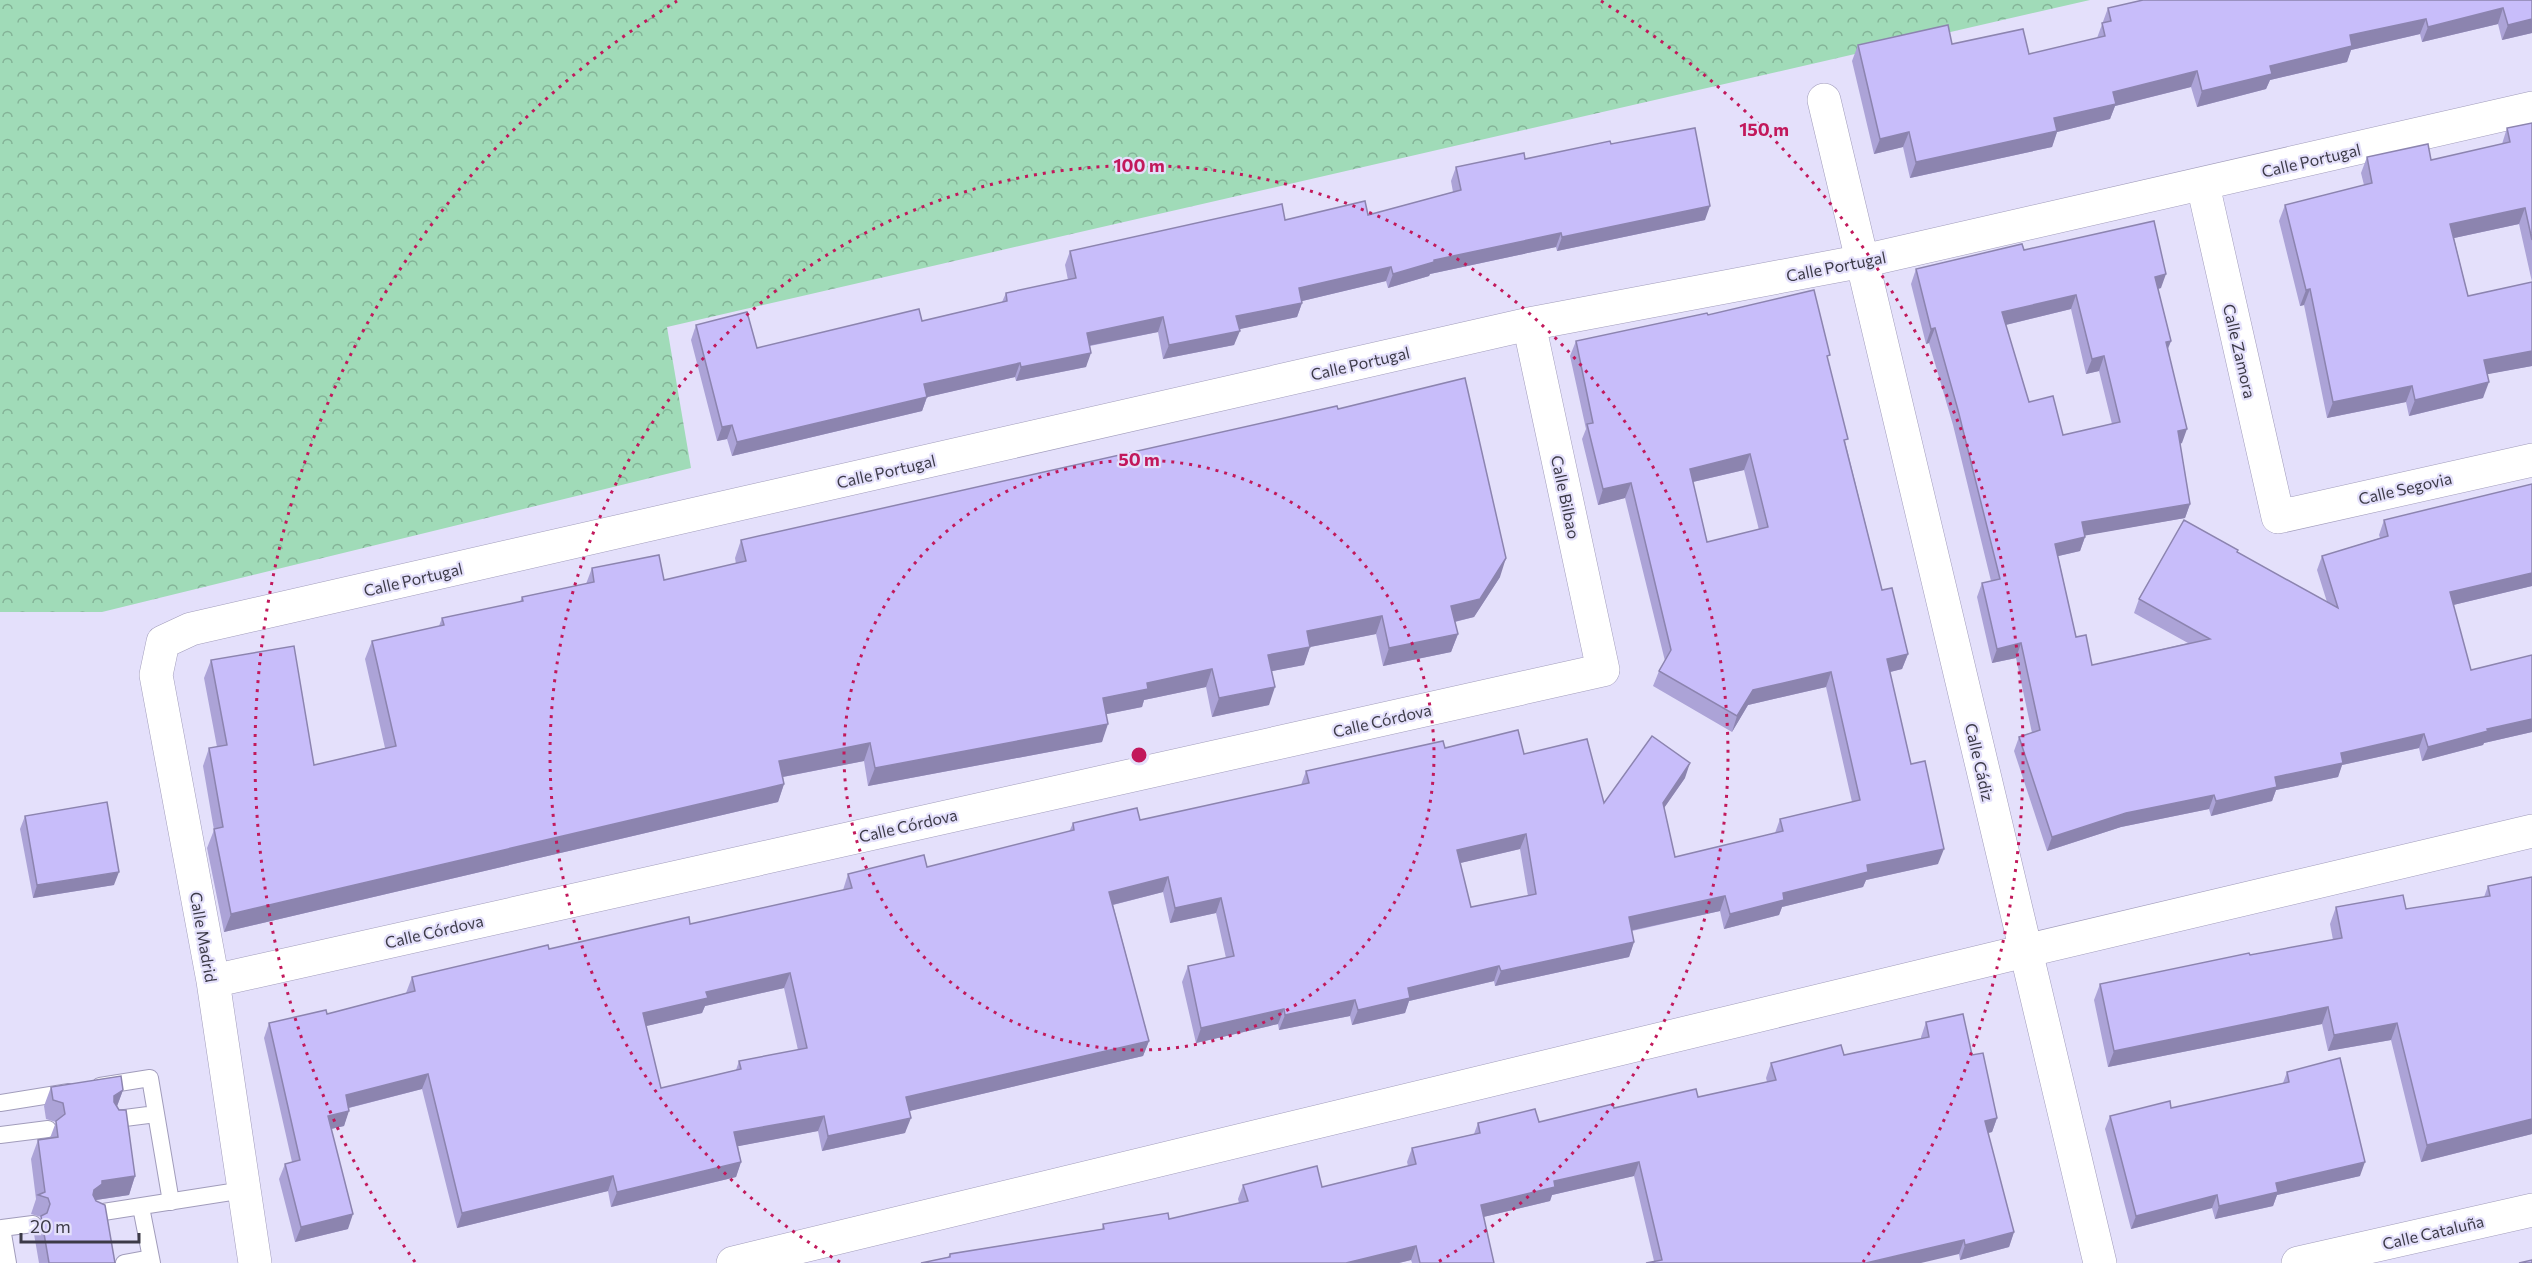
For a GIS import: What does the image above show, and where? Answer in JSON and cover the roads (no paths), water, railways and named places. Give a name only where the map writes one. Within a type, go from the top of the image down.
[{"type":"street","name":"Calle Cádiz","points":[[1824,100],[2100,1263]]},
{"type":"street","name":"Calle Portugal","points":[[191,629],[1529,324],[1863,261],[2532,108]]},
{"type":"street","name":"Calle Zamora","points":[[2203,185],[2278,517]]},
{"type":"street","name":"Calle Bilbao","points":[[1529,324],[1604,670]]},
{"type":"street","name":"Calle Segovia","points":[[2278,517],[2532,460]]},
{"type":"street","name":"Calle Madrid","points":[[191,629],[163,642],[156,675],[213,981],[255,1263]]},
{"type":"street","name":"Calle Córdova","points":[[213,981],[1604,670]]},
{"type":"street","points":[[733,1263],[2532,831]]},
{"type":"street","name":"Calle Cataluña","points":[[2298,1263],[2337,1259],[2532,1210]]},
{"type":"lane","points":[[0,1103],[150,1078],[171,1202]]},
{"type":"lane","points":[[117,1119],[156,1114]]},
{"type":"lane","points":[[0,1135],[48,1129]]},
{"type":"lane","points":[[97,1213],[141,1208],[244,1190]]},
{"type":"lane","points":[[124,1263],[151,1260],[141,1208]]},
{"type":"lane","points":[[8,1263],[1,1228],[33,1224]]}]
